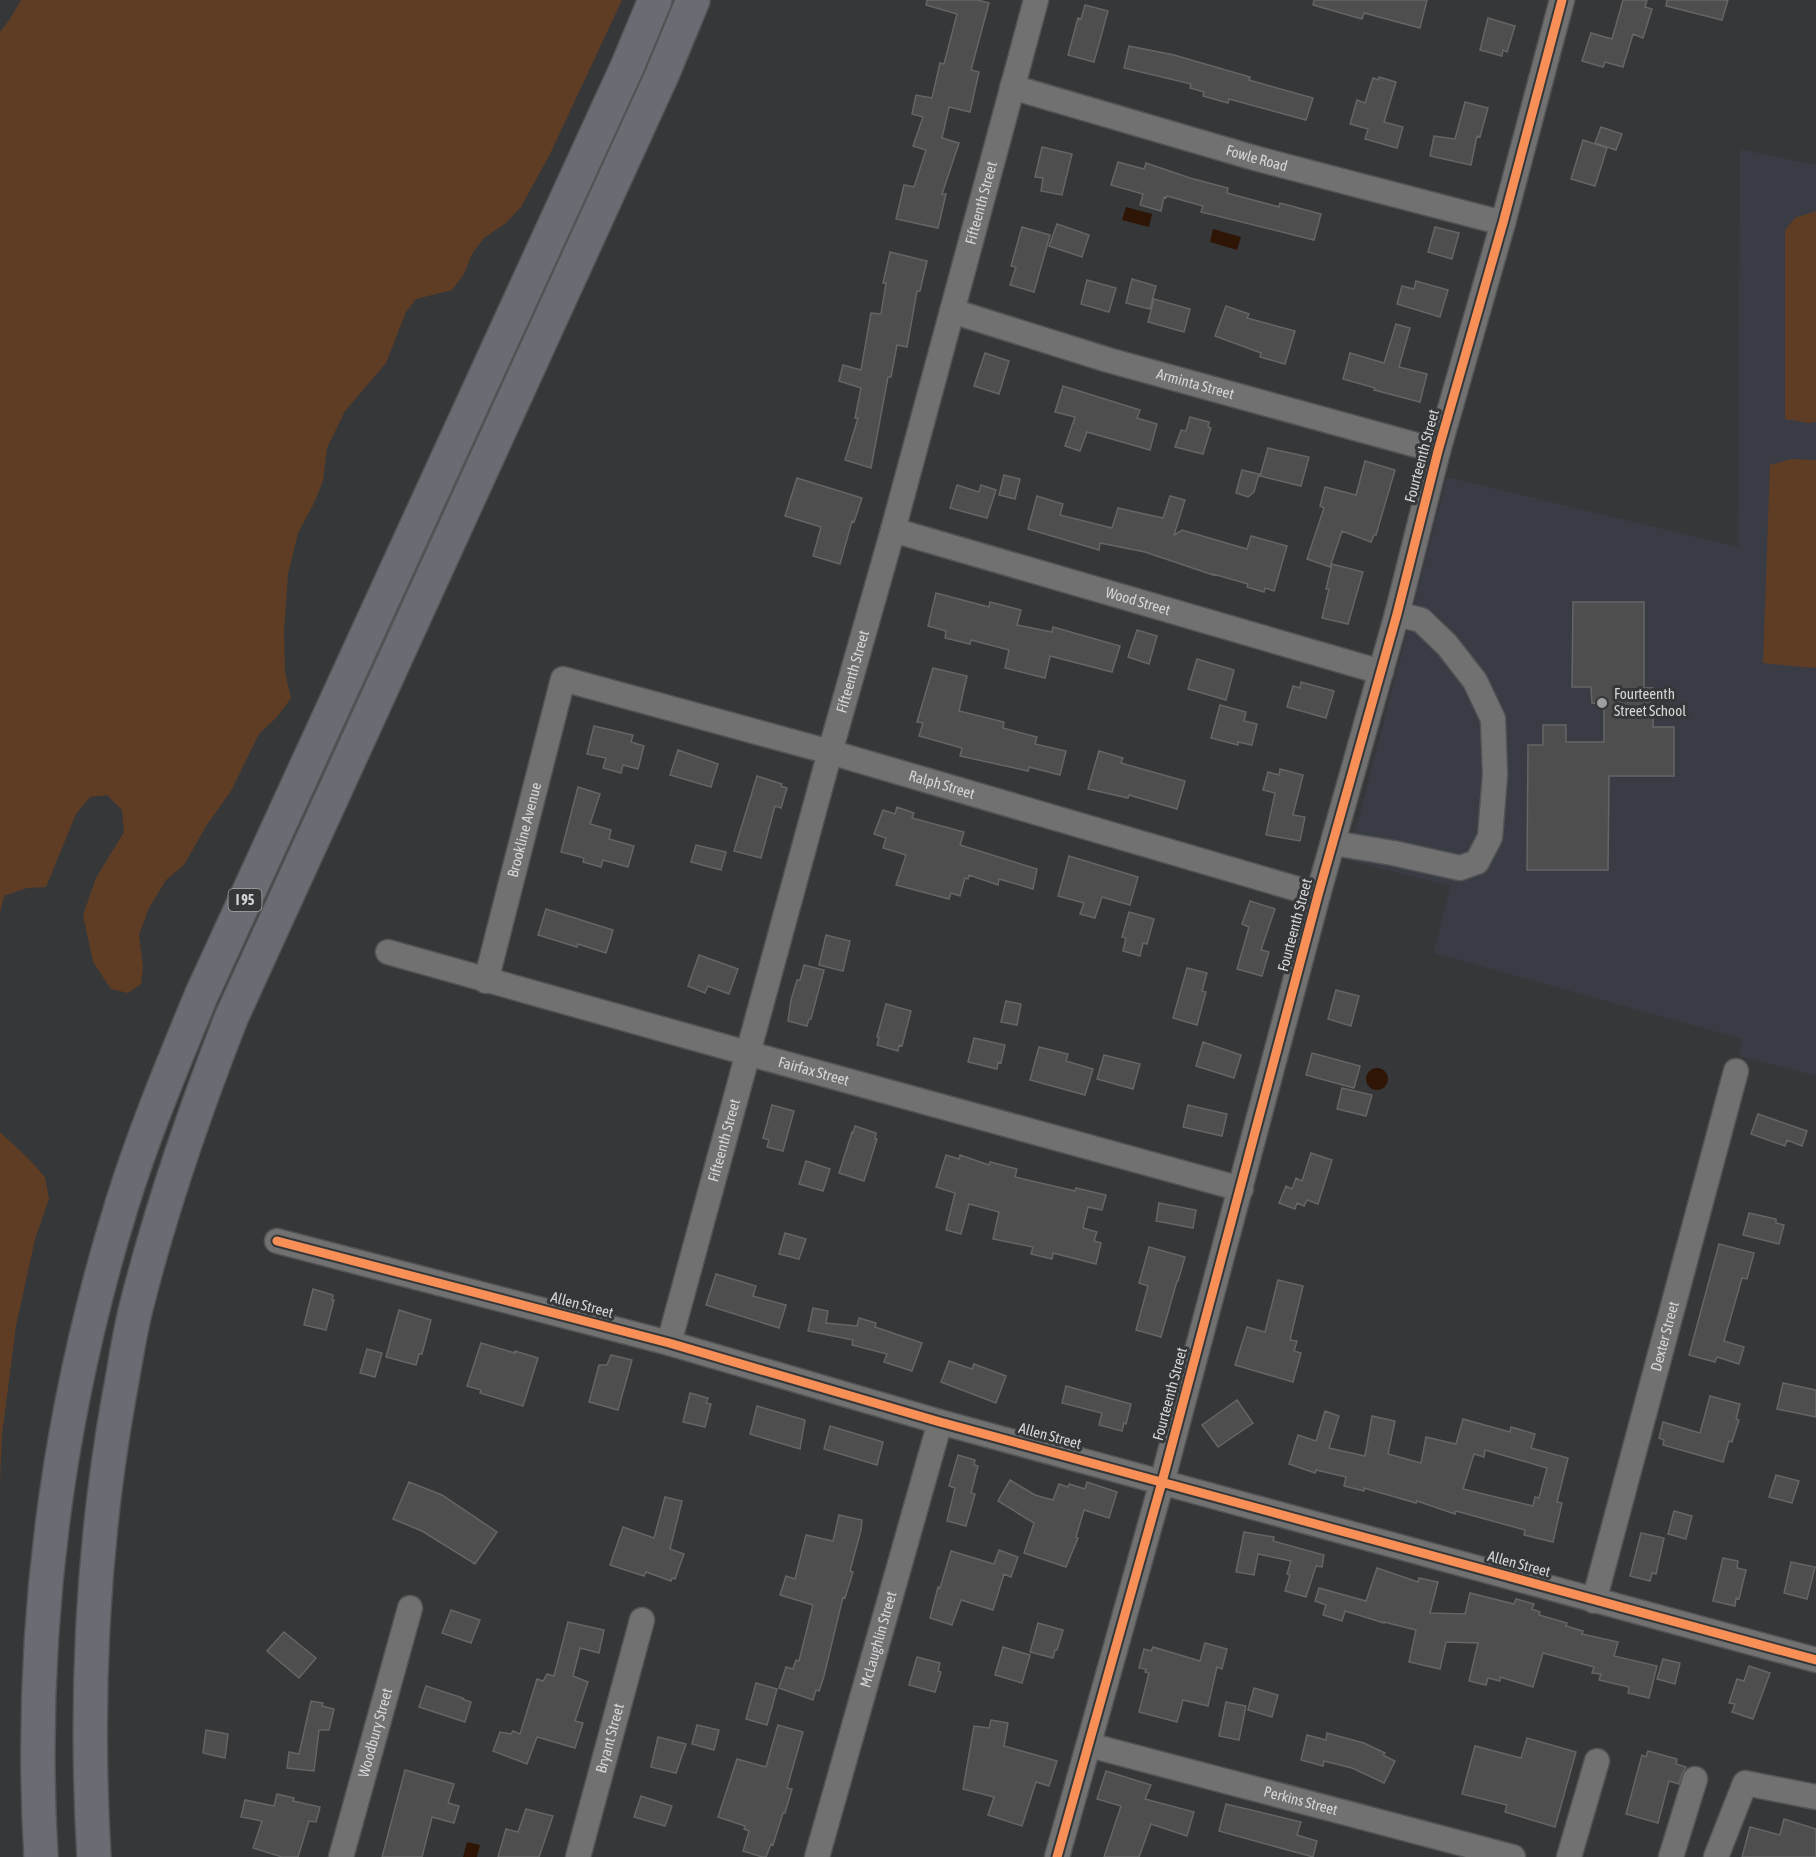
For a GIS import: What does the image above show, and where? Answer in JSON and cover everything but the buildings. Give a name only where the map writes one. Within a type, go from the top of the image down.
[{"type":"highway","name":"I 95","points":[[41,1857],[40,1672],[55,1500],[84,1343],[123,1202],[169,1073],[201,996],[628,65],[655,0]]},
{"type":"highway","name":"I 95","points":[[94,1857],[91,1683],[100,1531],[109,1456],[136,1306],[180,1157],[232,1016],[662,75],[692,2]]},
{"type":"highway","points":[[91,1759],[108,1857]]},
{"type":"street","name":"Fifteenth Street","points":[[669,1343],[1036,0]]},
{"type":"street","name":"Fourteenth Street","points":[[1057,1857],[1162,1482],[1318,895],[1397,614],[1438,451],[1503,223],[1561,0]]},
{"type":"street","name":"Fowle Road","points":[[1012,87],[1258,159],[1503,223]]},
{"type":"street","name":"Arminta Street","points":[[952,311],[1108,360],[1438,451]]},
{"type":"street","name":"Wood Street","points":[[893,530],[1381,672]]},
{"type":"street","points":[[1333,843],[1394,853],[1460,868],[1477,862],[1490,837],[1495,774],[1493,719],[1475,681],[1448,645],[1421,620],[1397,614]]},
{"type":"street","name":"Ralph Street","points":[[563,679],[830,752],[1318,895]]},
{"type":"street","name":"Brookline Avenue","points":[[486,981],[563,679]]},
{"type":"street","name":"Fairfax Street","points":[[388,952],[1241,1189]]},
{"type":"street","name":"Dexter Street","points":[[1594,1601],[1736,1071]]},
{"type":"street","name":"Allen Street","points":[[277,1241],[669,1343],[940,1422],[1816,1660]]},
{"type":"street","name":"McLaughlin Street","points":[[817,1857],[940,1422]]},
{"type":"street","name":"Woodbury Street","points":[[341,1857],[410,1608]]},
{"type":"street","name":"Bryant Street","points":[[578,1857],[642,1620]]},
{"type":"street","name":"Perkins Street","points":[[1089,1745],[1513,1857]]},
{"type":"street","points":[[1569,1857],[1597,1761]]},
{"type":"street","points":[[1671,1857],[1695,1779]]},
{"type":"street","points":[[1716,1857],[1745,1784],[1816,1797]]},
{"type":"shaded area","points":[[21,0],[622,0],[550,154],[521,207],[506,223],[484,238],[472,254],[464,274],[452,290],[416,299],[406,312],[386,363],[345,411],[327,448],[323,481],[298,533],[288,574],[284,631],[285,672],[291,698],[277,717],[259,734],[231,791],[206,826],[184,865],[166,880],[149,908],[139,935],[143,967],[141,984],[128,993],[111,989],[93,962],[83,915],[96,878],[124,832],[122,810],[107,795],[90,797],[76,814],[46,887],[27,888],[4,896],[0,913],[0,32]]},
{"type":"shaded area","name":"Fourteenth Street School","points":[[1740,149],[1816,165],[1816,1076],[1739,1056],[1742,1039],[1434,953],[1450,886],[1348,860],[1447,477],[1738,547]]},
{"type":"shaded area","points":[[1126,207],[1152,214],[1149,227],[1122,220]]},
{"type":"shaded area","points":[[1816,211],[1816,422],[1809,423],[1785,419],[1785,230],[1795,218]]},
{"type":"shaded area","points":[[1213,229],[1241,237],[1237,250],[1210,242]]},
{"type":"shaded area","points":[[1791,459],[1816,460],[1816,667],[1812,668],[1763,663],[1770,465]]},
{"type":"shaded area","points":[[1377,1068],[1385,1071],[1388,1079],[1385,1087],[1377,1090],[1369,1087],[1366,1079],[1369,1071]]},
{"type":"shaded area","points":[[0,1132],[45,1177],[49,1199],[35,1239],[16,1326],[2,1435],[0,1483]]},
{"type":"shaded area","points":[[467,1842],[480,1845],[477,1857],[463,1857]]},
{"type":"cycle path","points":[[1057,1857],[1162,1482],[1318,895],[1397,614],[1438,451],[1503,223],[1562,0]]},
{"type":"cycle path","points":[[277,1241],[669,1343],[940,1422],[1816,1660]]},
{"type":"place","name":"Fourteenth Street School","points":[[1602,703]]}]
